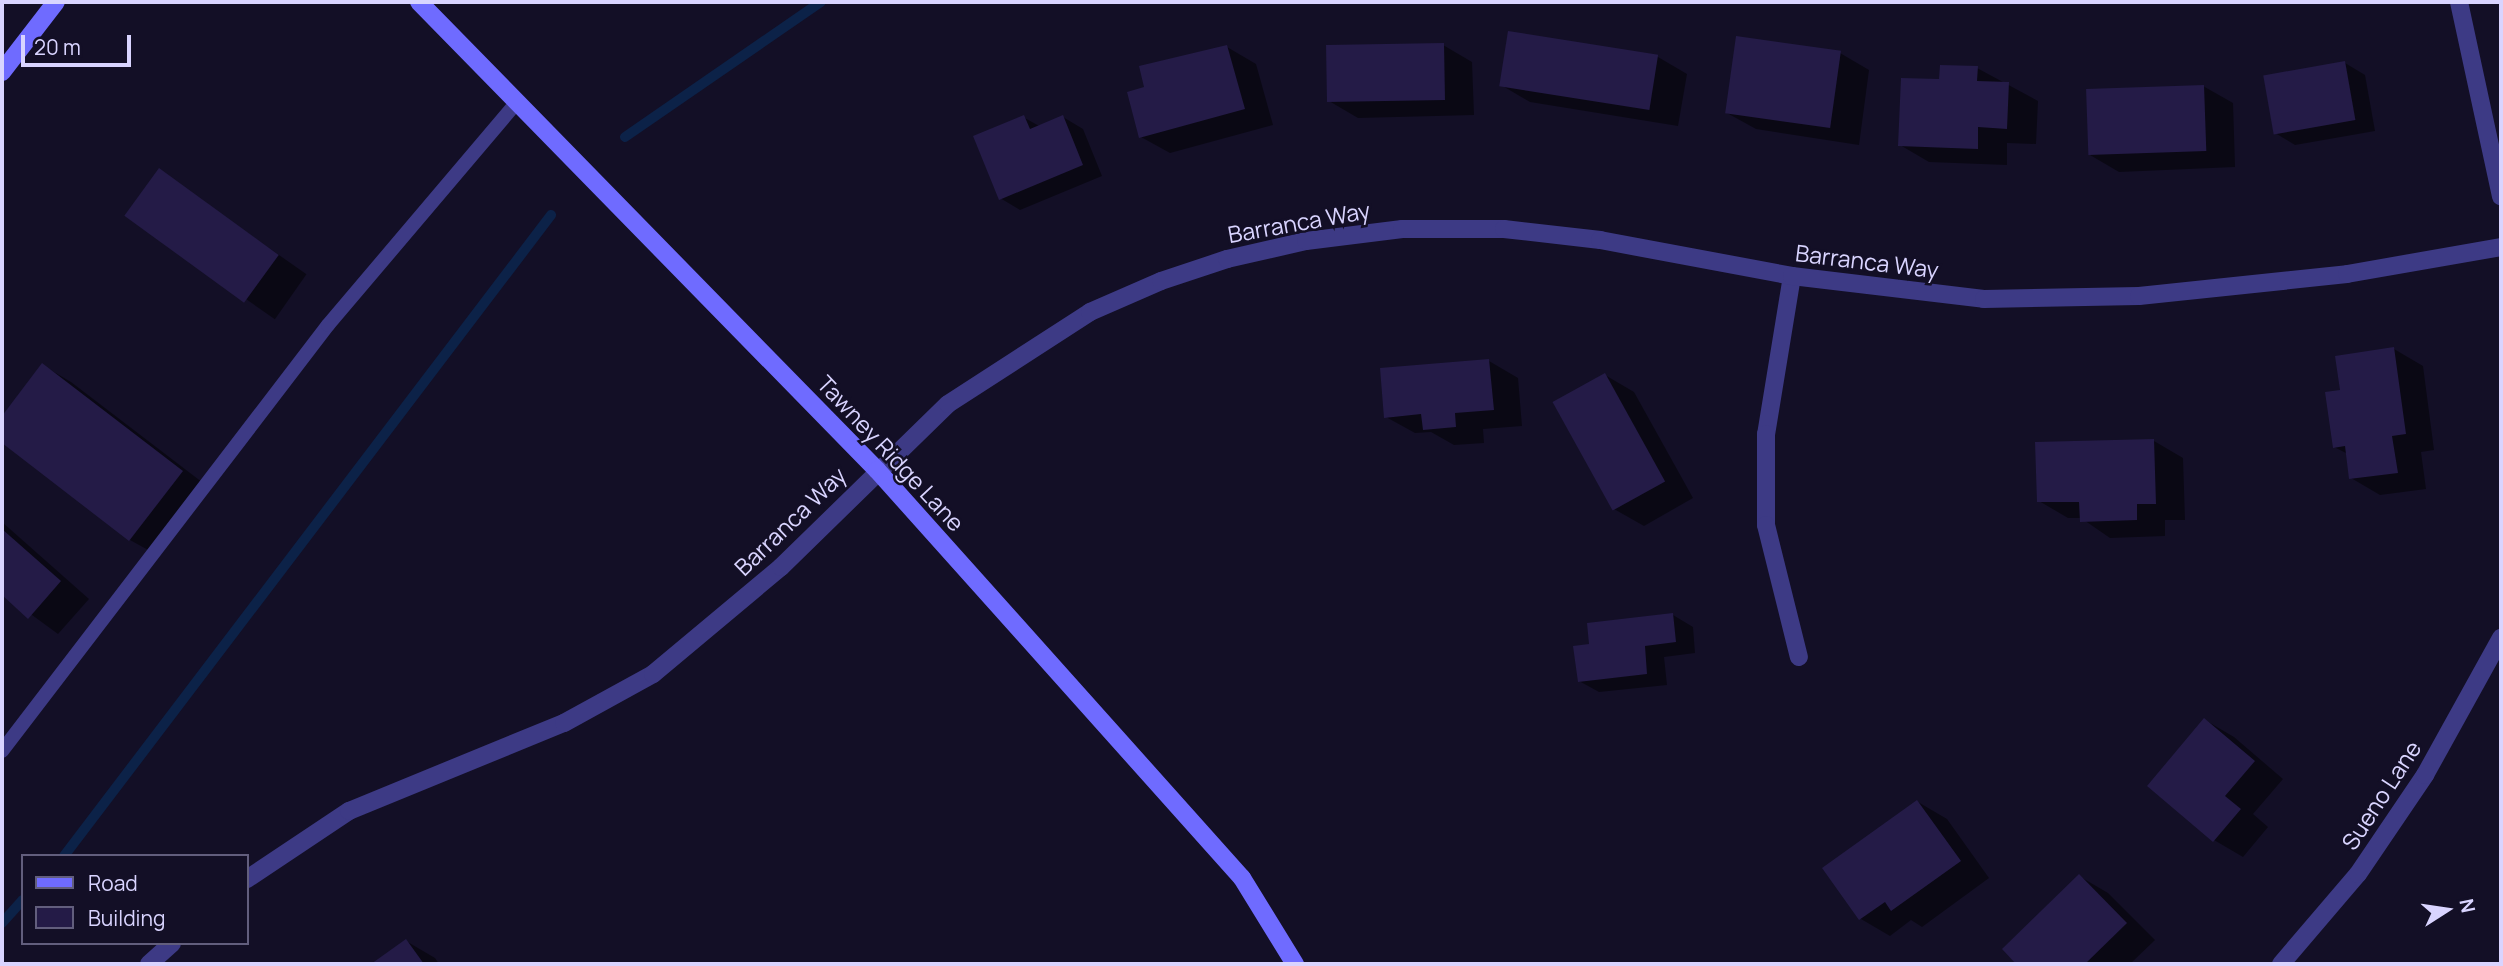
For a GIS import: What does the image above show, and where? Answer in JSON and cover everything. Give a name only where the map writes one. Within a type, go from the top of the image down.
[{"type":"street","points":[[2,72],[56,2]]},
{"type":"street","name":"Tawney Ridge Lane","points":[[419,2],[877,470],[1242,878],[1295,964]]},
{"type":"street","points":[[2459,2],[2501,197]]},
{"type":"street","name":"Barranca Way","points":[[248,878],[349,811],[564,723],[653,674],[781,567],[877,470],[948,404],[1090,312],[1174,276],[1306,241],[1402,229],[1504,229],[1600,240],[1792,276],[1984,299],[2126,296],[2347,274],[2501,247]]},
{"type":"street","points":[[1792,276],[1766,434],[1766,525],[1799,657]]},
{"type":"street","name":"Sueno Lane","points":[[2281,964],[2358,874],[2403,808],[2501,638]]},
{"type":"street","points":[[149,964],[170,945]]},
{"type":"lane","points":[[2,751],[328,325],[517,102]]},
{"type":"building","points":[[1508,31],[1658,55],[1649,110],[1499,86]]},
{"type":"building","points":[[1736,36],[1841,51],[1830,128],[1725,113]]},
{"type":"building","points":[[1444,43],[1445,100],[1327,102],[1326,45]]},
{"type":"building","points":[[1227,45],[1245,109],[1139,138],[1127,92],[1144,87],[1139,66]]},
{"type":"building","points":[[2345,61],[2355,120],[2274,135],[2263,75]]},
{"type":"building","points":[[1940,65],[1978,66],[1977,81],[2009,82],[2007,129],[1978,127],[1978,149],[1898,146],[1901,78],[1939,79]]},
{"type":"building","points":[[2204,85],[2206,151],[2088,155],[2086,89]]},
{"type":"building","points":[[1024,115],[1030,129],[1063,115],[1083,165],[999,200],[973,136]]},
{"type":"building","points":[[159,168],[279,255],[244,303],[124,216]]},
{"type":"building","points":[[2394,347],[2406,434],[2392,436],[2398,473],[2349,479],[2345,446],[2333,448],[2325,392],[2340,390],[2335,356]]},
{"type":"building","points":[[1489,359],[1494,410],[1455,413],[1456,427],[1423,430],[1421,414],[1384,418],[1380,368]]},
{"type":"building","points":[[42,363],[183,471],[129,541],[2,443],[2,416]]},
{"type":"building","points":[[1605,373],[1665,481],[1613,511],[1553,402]]},
{"type":"building","points":[[2154,439],[2156,504],[2137,504],[2137,520],[2080,522],[2079,502],[2037,502],[2035,442]]},
{"type":"building","points":[[2,529],[61,581],[28,619],[2,595]]},
{"type":"building","points":[[1673,613],[1676,642],[1645,646],[1647,674],[1578,682],[1573,646],[1589,644],[1587,623]]},
{"type":"building","points":[[2204,718],[2255,761],[2225,796],[2241,809],[2213,842],[2147,786]]},
{"type":"building","points":[[1917,800],[1961,861],[1891,911],[1885,902],[1859,920],[1822,868]]},
{"type":"building","points":[[2079,874],[2127,923],[2085,964],[2016,964],[2002,949]]},
{"type":"building","points":[[406,939],[424,964],[371,964]]},
{"type":"waterway","points":[[625,137],[821,2]]},
{"type":"waterway","points":[[66,854],[551,215]]},
{"type":"waterway","points":[[2,923],[21,902]]}]
